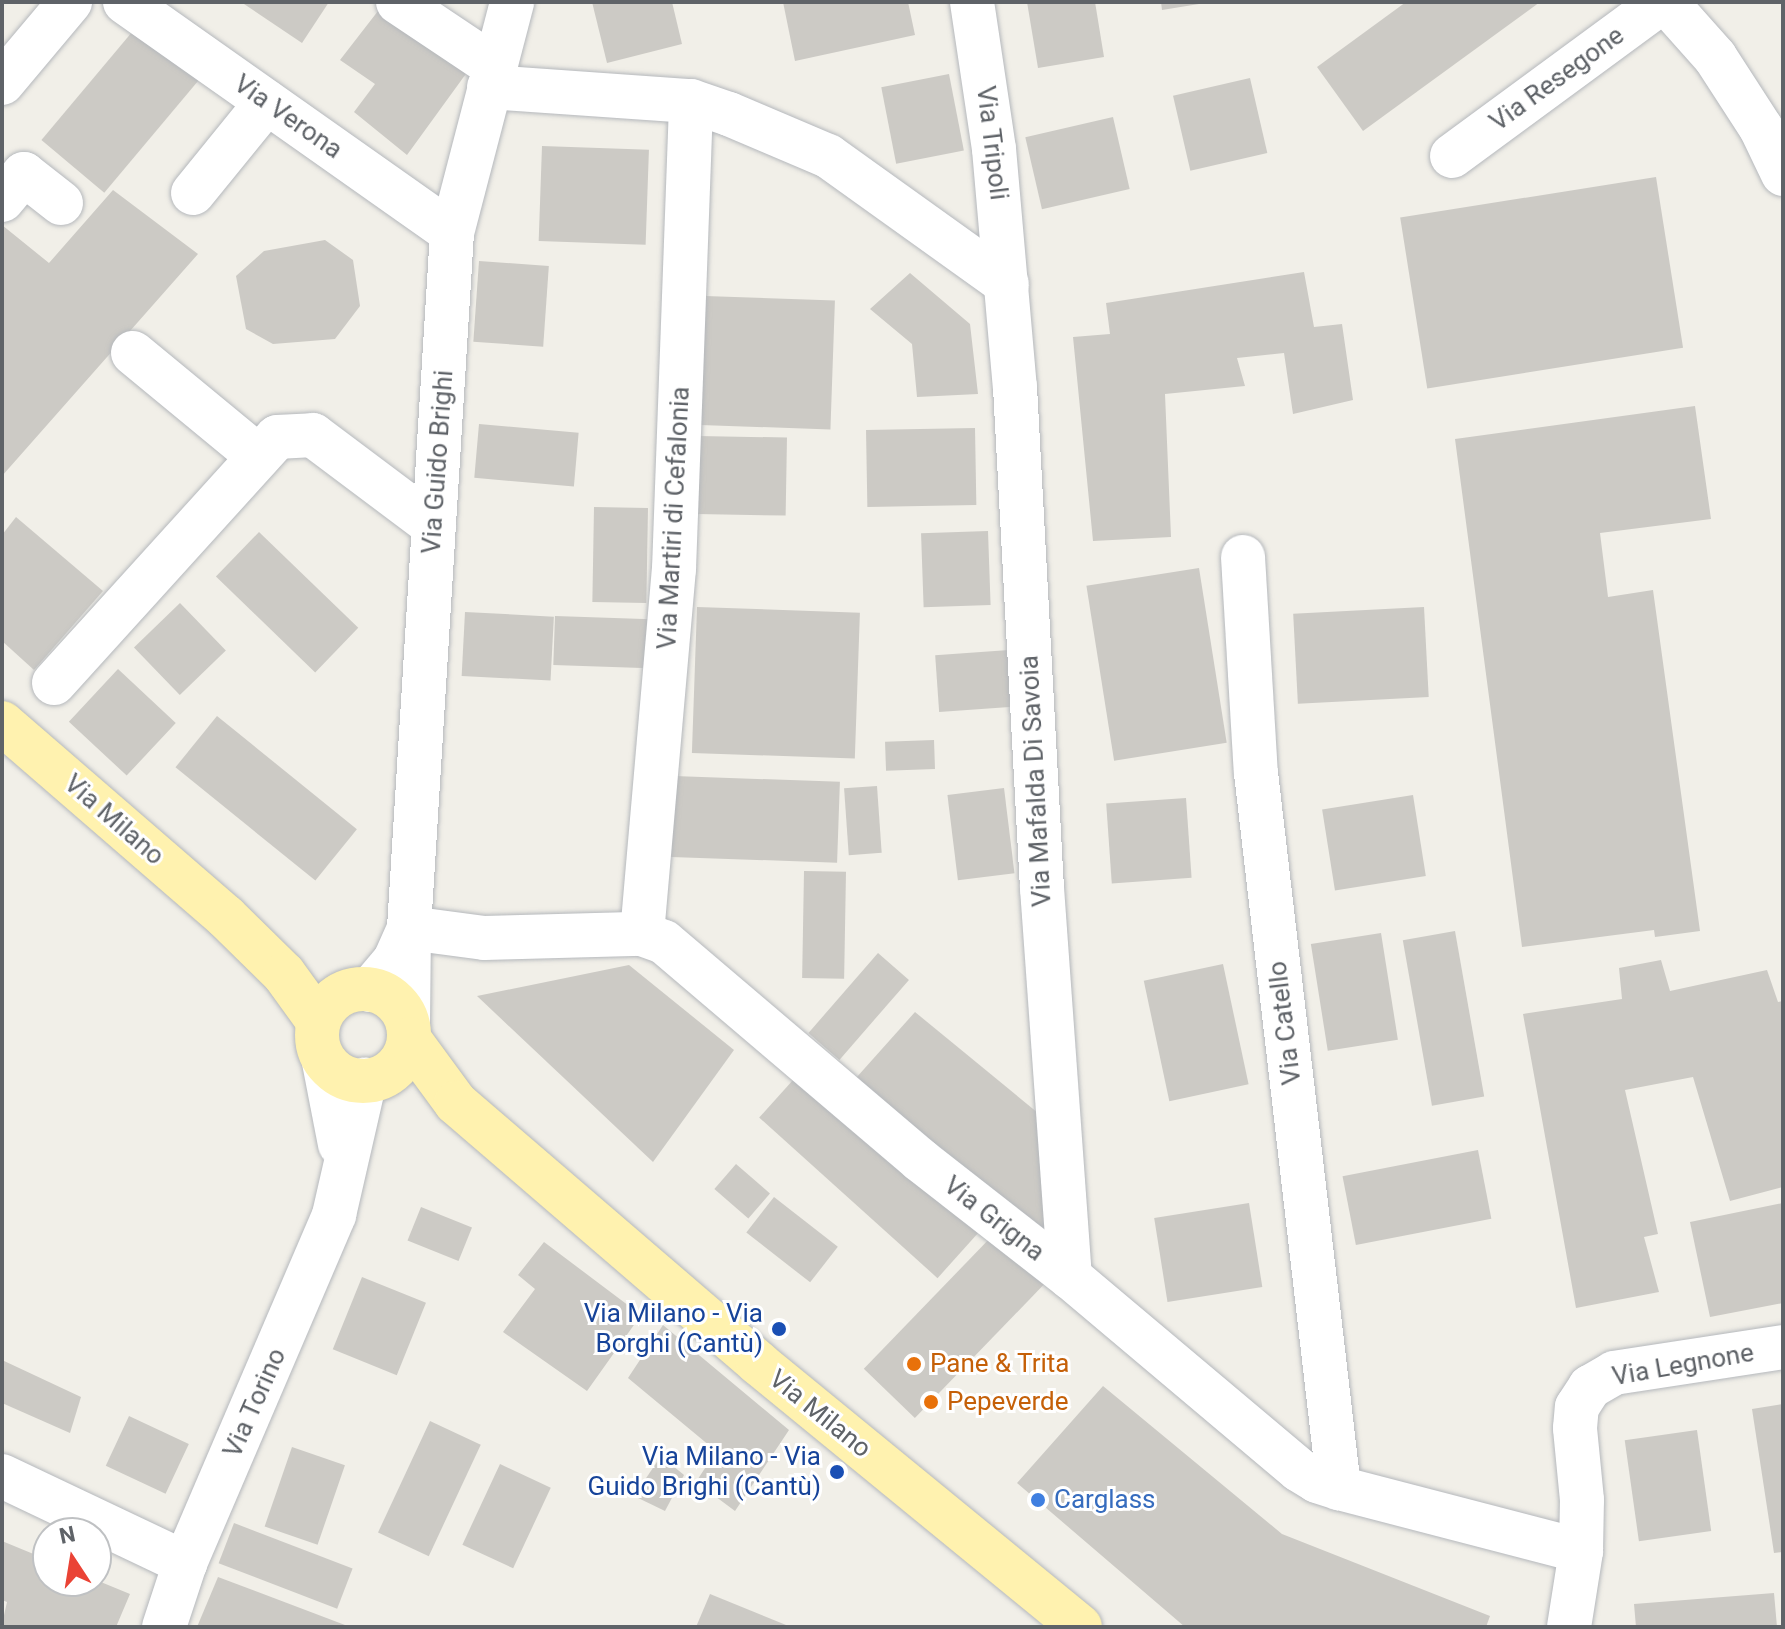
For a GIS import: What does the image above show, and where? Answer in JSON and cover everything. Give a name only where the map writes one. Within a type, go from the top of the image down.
[{"type":"main road","name":"Via Milano","points":[[2,723],[226,917],[284,974],[321,1041]]},
{"type":"main road","name":"Via Milano","points":[[226,917],[311,970],[363,990]]},
{"type":"main road","points":[[363,990],[393,1001],[392,1055],[353,1081],[335,1072],[321,1041],[336,997],[363,990]]},
{"type":"main road","name":"Via Milano","points":[[392,1055],[456,1103],[758,1363],[1080,1627]]},
{"type":"street","points":[[2,83],[70,2]]},
{"type":"street","name":"Via Verona","points":[[125,2],[452,233]]},
{"type":"street","points":[[398,2],[492,77],[691,101],[828,156],[1007,284]]},
{"type":"street","name":"Via Guido Brighi","points":[[392,1055],[409,928],[452,233],[512,2]]},
{"type":"street","name":"Via Tripoli","points":[[972,2],[994,149],[1007,284]]},
{"type":"street","name":"Via Resegone","points":[[1452,156],[1664,2],[1715,57],[1761,128],[1783,174]]},
{"type":"street","name":"Via Martiri di Cefalonia","points":[[642,934],[674,569],[691,101]]},
{"type":"street","points":[[193,193],[267,102]]},
{"type":"street","points":[[2,200],[24,174],[61,203]]},
{"type":"street","name":"Via Mafalda Di Savoia","points":[[1007,284],[1042,888],[1070,1277]]},
{"type":"street","points":[[133,353],[259,457]]},
{"type":"street","points":[[54,683],[277,437],[313,435],[434,526]]},
{"type":"street","name":"Via Catello","points":[[1243,557],[1256,773],[1339,1488]]},
{"type":"street","name":"Via Guido Brighi","points":[[363,990],[395,960],[409,928]]},
{"type":"street","name":"Via Grigna","points":[[409,928],[484,938],[642,934],[664,942],[920,1160],[1070,1277],[1299,1470],[1339,1488],[1581,1551]]},
{"type":"street","name":"Via Torino","points":[[321,1041],[337,1114],[344,1179]]},
{"type":"street","name":"Via Torino","points":[[164,1627],[185,1563],[320,1254],[344,1179],[392,1055]]},
{"type":"street","name":"Via Legnone","points":[[1569,1627],[1581,1551],[1582,1500],[1575,1428],[1577,1407],[1590,1387],[1614,1373],[1783,1347]]},
{"type":"street","points":[[2,1476],[185,1563]]},
{"type":"building","points":[[241,2],[329,2],[302,43]]},
{"type":"building","points":[[592,2],[672,2],[682,44],[607,63]]},
{"type":"building","points":[[783,2],[908,2],[915,35],[795,61]]},
{"type":"building","points":[[1027,2],[1095,2],[1104,57],[1038,68]]},
{"type":"building","points":[[1161,2],[1198,2],[1199,4],[1162,10]]},
{"type":"building","points":[[1406,2],[1540,2],[1363,131],[1317,67]]},
{"type":"building","points":[[378,11],[468,71],[407,155],[354,112],[375,84],[340,60]]},
{"type":"building","points":[[143,19],[206,72],[104,193],[41,140]]},
{"type":"building","points":[[949,74],[964,151],[896,164],[881,87]]},
{"type":"building","points":[[1250,78],[1267,153],[1190,171],[1173,96]]},
{"type":"building","points":[[1113,117],[1130,189],[1042,209],[1025,137]]},
{"type":"building","points":[[542,146],[649,150],[646,245],[539,241]]},
{"type":"building","points":[[1656,177],[1683,348],[1427,388],[1400,218]]},
{"type":"building","points":[[113,190],[198,254],[2,476],[2,225],[49,263]]},
{"type":"building","points":[[325,240],[353,260],[360,306],[335,339],[273,344],[246,329],[236,276],[264,251]]},
{"type":"building","points":[[479,261],[549,266],[543,347],[473,342]]},
{"type":"building","points":[[1304,272],[1314,327],[1342,324],[1353,400],[1293,414],[1284,353],[1237,358],[1245,386],[1165,394],[1171,537],[1093,541],[1073,337],[1110,334],[1106,303]]},
{"type":"building","points":[[910,273],[970,324],[978,394],[917,397],[912,344],[870,309]]},
{"type":"building","points":[[705,296],[835,301],[830,429],[700,425]]},
{"type":"building","points":[[1695,406],[1711,519],[1600,533],[1608,597],[1653,590],[1700,931],[1655,937],[1654,930],[1522,947],[1455,439]]},
{"type":"building","points":[[479,424],[579,433],[574,487],[474,478]]},
{"type":"building","points":[[975,428],[976,505],[867,507],[866,430]]},
{"type":"building","points":[[698,436],[787,438],[786,516],[697,514]]},
{"type":"building","points":[[594,507],[648,508],[646,603],[592,602]]},
{"type":"building","points":[[16,517],[103,591],[34,670],[2,641],[2,535]]},
{"type":"building","points":[[988,531],[991,605],[924,607],[921,533]]},
{"type":"building","points":[[259,532],[358,628],[315,672],[216,577]]},
{"type":"building","points":[[1199,568],[1227,743],[1114,761],[1086,586]]},
{"type":"building","points":[[180,603],[226,650],[180,695],[134,647]]},
{"type":"building","points":[[697,607],[860,613],[855,759],[692,753]]},
{"type":"building","points":[[1424,607],[1429,697],[1298,704],[1293,614]]},
{"type":"building","points":[[465,612],[554,617],[551,681],[462,676]]},
{"type":"building","points":[[555,616],[651,619],[649,668],[553,665]]},
{"type":"building","points":[[1009,650],[1013,707],[939,712],[935,655]]},
{"type":"building","points":[[118,669],[176,723],[127,776],[69,722]]},
{"type":"building","points":[[217,716],[357,829],[315,881],[175,767]]},
{"type":"building","points":[[934,740],[935,769],[886,771],[885,742]]},
{"type":"building","points":[[674,776],[840,782],[837,863],[671,857]]},
{"type":"building","points":[[877,786],[882,853],[849,855],[844,788]]},
{"type":"building","points":[[1004,788],[1014,873],[958,880],[947,795]]},
{"type":"building","points":[[1413,795],[1426,876],[1335,890],[1322,809]]},
{"type":"building","points":[[1186,798],[1192,878],[1112,883],[1106,804]]},
{"type":"building","points":[[804,871],[846,872],[844,979],[802,978]]},
{"type":"building","points":[[1455,931],[1484,1096],[1432,1106],[1403,940]]},
{"type":"building","points":[[1381,933],[1398,1040],[1328,1051],[1311,944]]},
{"type":"building","points":[[878,953],[909,980],[839,1060],[808,1033]]},
{"type":"building","points":[[1661,960],[1670,991],[1767,970],[1778,1002],[1783,1001],[1783,1187],[1730,1201],[1693,1077],[1625,1090],[1658,1234],[1644,1237],[1659,1292],[1576,1308],[1523,1014],[1622,999],[1619,968]]},
{"type":"building","points":[[1223,964],[1249,1084],[1169,1101],[1144,981]]},
{"type":"building","points":[[629,965],[734,1050],[653,1162],[477,996]]},
{"type":"building","points":[[915,1012],[1049,1122],[1048,1237],[856,1078]]},
{"type":"building","points":[[802,1070],[980,1231],[938,1278],[759,1118]]},
{"type":"building","points":[[1478,1150],[1491,1219],[1356,1245],[1343,1176]]},
{"type":"building","points":[[736,1164],[770,1194],[748,1218],[714,1189]]},
{"type":"building","points":[[774,1197],[838,1247],[810,1282],[746,1232]]},
{"type":"building","points":[[1249,1203],[1262,1287],[1167,1302],[1154,1218]]},
{"type":"building","points":[[1783,1203],[1783,1303],[1710,1317],[1690,1222]]},
{"type":"building","points":[[421,1207],[472,1228],[459,1261],[408,1240]]},
{"type":"building","points":[[993,1235],[1044,1284],[915,1418],[864,1369]]},
{"type":"building","points":[[544,1242],[641,1315],[587,1391],[503,1332],[535,1289],[518,1275]]},
{"type":"building","points":[[362,1277],[426,1303],[397,1375],[333,1349]]},
{"type":"building","points":[[663,1325],[789,1430],[735,1511],[696,1482],[716,1451],[628,1378]]},
{"type":"building","points":[[2,1360],[81,1397],[70,1433],[2,1403]]},
{"type":"building","points":[[1103,1386],[1282,1534],[1490,1616],[1486,1627],[1185,1627],[1017,1483]]},
{"type":"building","points":[[1783,1404],[1783,1552],[1774,1553],[1752,1409]]},
{"type":"building","points":[[129,1416],[189,1444],[166,1494],[106,1466]]},
{"type":"building","points":[[430,1421],[481,1445],[429,1556],[378,1532]]},
{"type":"building","points":[[1697,1430],[1711,1531],[1639,1541],[1625,1440]]},
{"type":"building","points":[[292,1447],[345,1465],[318,1545],[265,1526]]},
{"type":"building","points":[[661,1456],[684,1475],[665,1511],[634,1496]]},
{"type":"building","points":[[500,1464],[551,1488],[513,1568],[462,1545]]},
{"type":"building","points":[[234,1523],[353,1569],[337,1609],[219,1563]]},
{"type":"building","points":[[2,1541],[32,1553],[32,1597],[112,1597],[112,1587],[130,1594],[116,1627],[9,1627],[2,1624],[7,1602],[2,1600]]},
{"type":"building","points":[[218,1577],[345,1625],[197,1627]]},
{"type":"building","points":[[1774,1593],[1777,1627],[1636,1627],[1634,1604]]},
{"type":"building","points":[[710,1594],[791,1627],[696,1627]]},
{"type":"place","name":"Via Milano - Via Borghi (Cantù)","points":[[779,1329]]},
{"type":"place","name":"Pane & Trita","points":[[914,1364]]},
{"type":"place","name":"Pepeverde","points":[[931,1402]]},
{"type":"place","name":"Via Milano - Via Guido Brighi (Cantù)","points":[[837,1472]]},
{"type":"place","name":"Carglass","points":[[1038,1500]]}]
